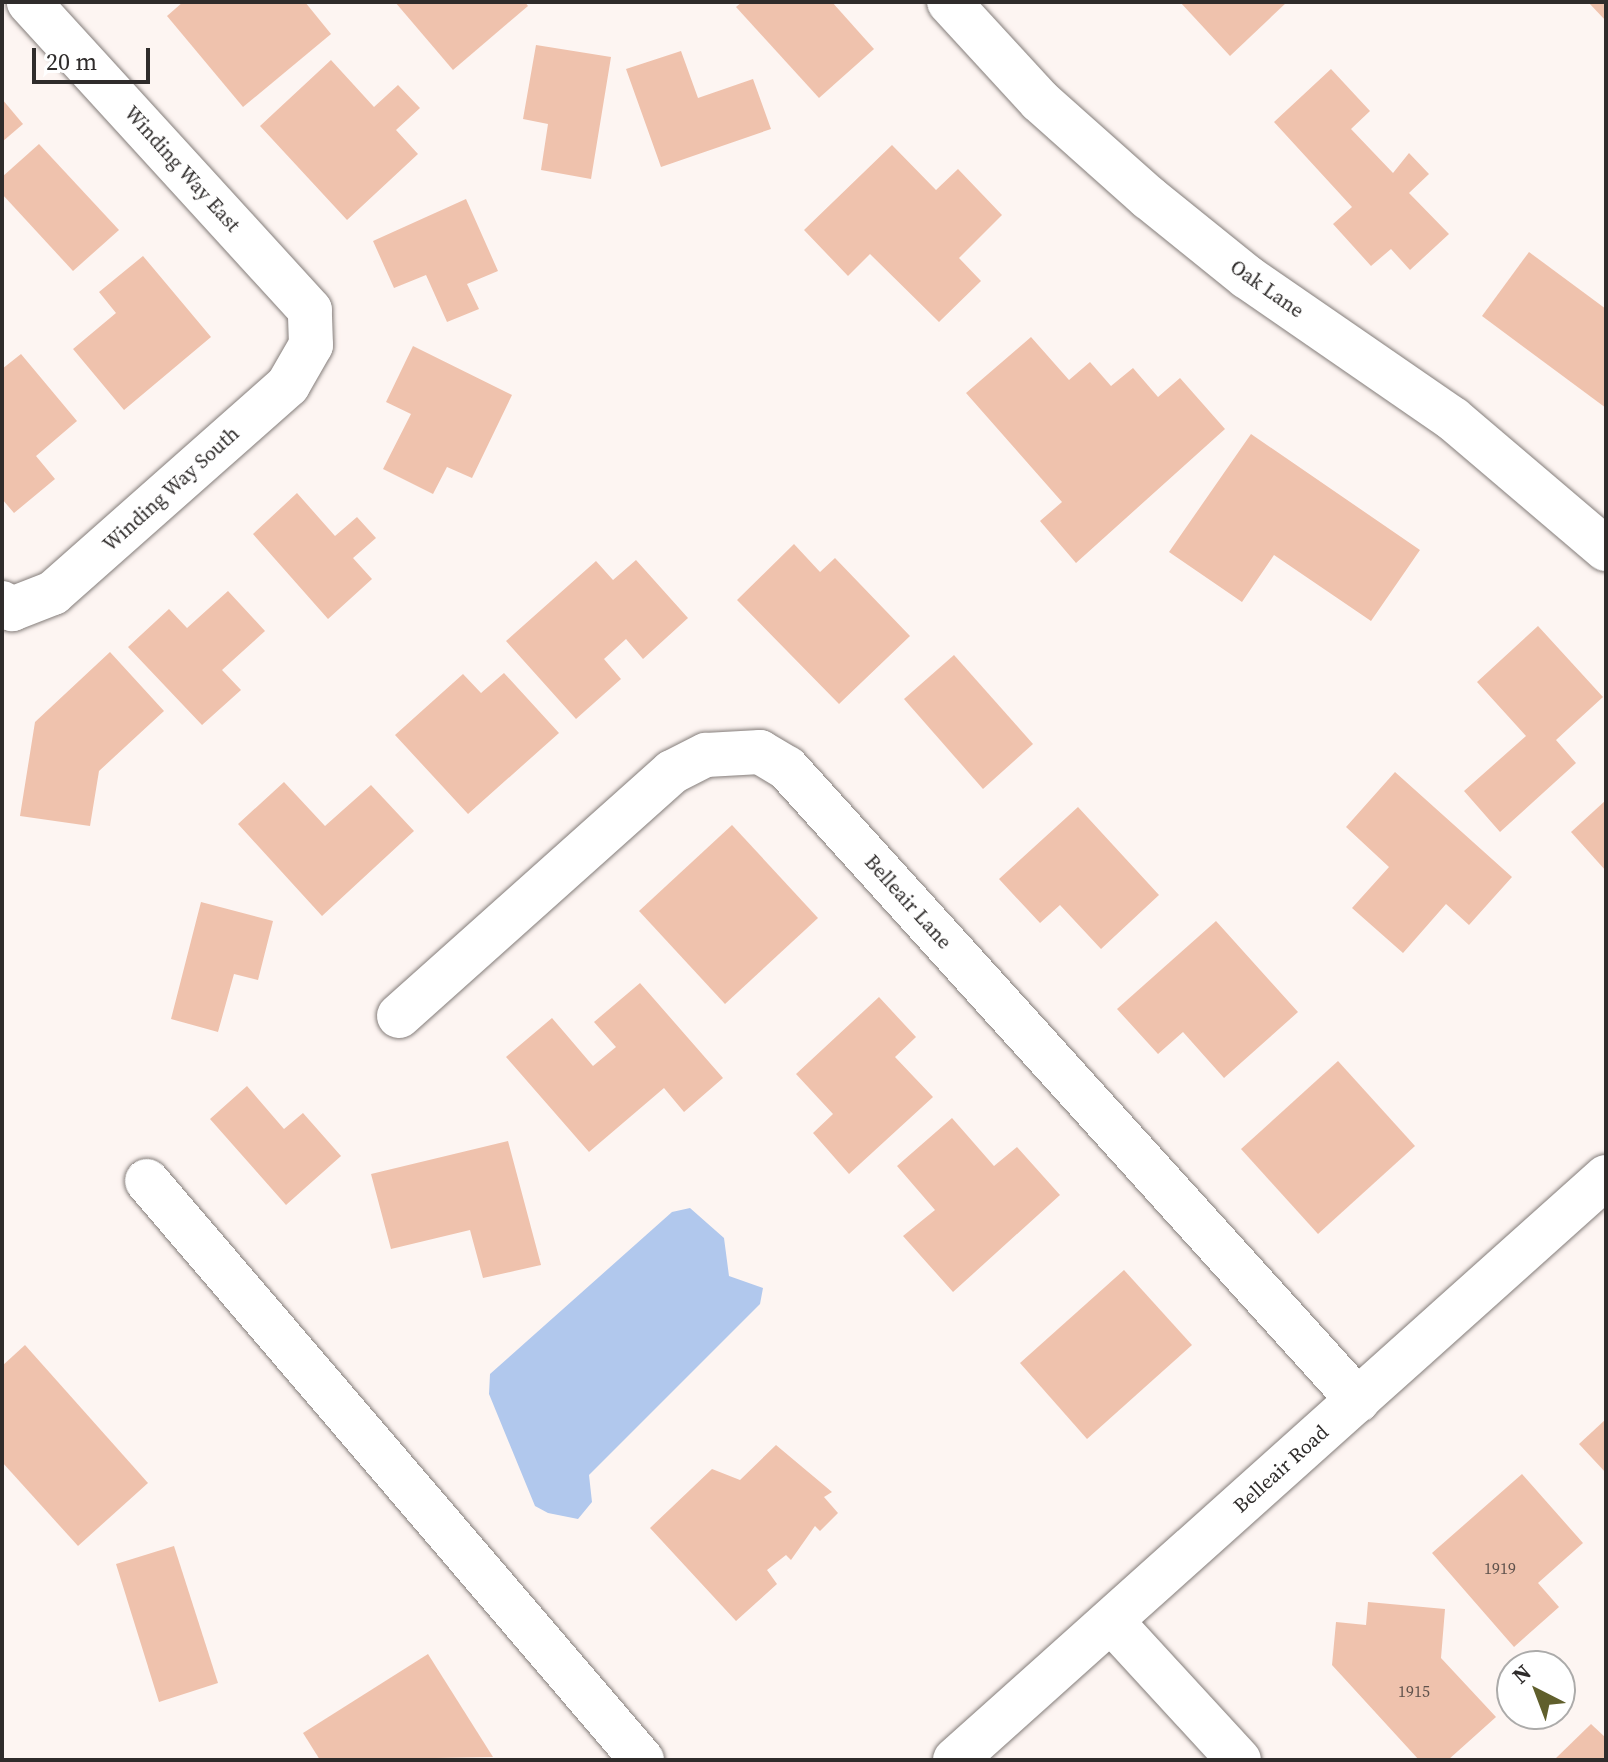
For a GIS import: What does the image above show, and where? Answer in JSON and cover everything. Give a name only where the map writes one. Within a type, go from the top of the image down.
[{"type":"street","name":"Winding Way East","points":[[29,2],[310,310],[311,345]]},
{"type":"street","name":"Oak Lane","points":[[949,2],[1040,101],[1149,198],[1247,277],[1453,419],[1606,549]]},
{"type":"street","name":"Winding Way South","points":[[7,606],[65,582],[288,385],[311,345]]},
{"type":"street","name":"Belleair Lane","points":[[399,1016],[672,772],[706,755],[760,752],[787,768],[1358,1400]]},
{"type":"street","name":"Belleair Road","points":[[955,1760],[1606,1177]]},
{"type":"street","points":[[147,1181],[642,1760]]},
{"type":"street","points":[[1111,1621],[1239,1760]]},
{"type":"water","points":[[690,1208],[724,1238],[729,1276],[763,1288],[760,1304],[589,1475],[592,1502],[578,1519],[548,1513],[535,1506],[489,1394],[490,1374],[672,1212]]},
{"type":"building","points":[[183,2],[305,2],[331,34],[243,107],[167,16]]},
{"type":"building","points":[[395,2],[525,2],[528,6],[453,70]]},
{"type":"building","points":[[742,2],[832,2],[874,49],[819,98],[736,7]]},
{"type":"building","points":[[1180,2],[1287,2],[1230,56]]},
{"type":"building","points":[[1588,2],[1606,2],[1606,21]]},
{"type":"building","points":[[536,45],[611,57],[591,179],[541,170],[548,124],[523,119]]},
{"type":"building","points":[[681,51],[698,98],[753,79],[771,129],[661,167],[626,69]]},
{"type":"building","points":[[331,60],[374,107],[398,85],[420,108],[396,130],[418,154],[347,220],[260,126]]},
{"type":"building","points":[[1331,69],[1370,111],[1351,129],[1393,173],[1409,153],[1429,174],[1409,193],[1449,234],[1410,270],[1391,249],[1371,266],[1333,224],[1352,207],[1274,122]]},
{"type":"building","points":[[2,99],[23,124],[2,142]]},
{"type":"building","points":[[39,144],[119,230],[73,271],[2,194],[2,177]]},
{"type":"building","points":[[892,145],[936,190],[958,169],[1002,215],[959,258],[981,281],[939,322],[870,254],[848,276],[804,230]]},
{"type":"building","points":[[466,199],[498,271],[467,284],[479,309],[447,322],[426,275],[394,288],[373,241]]},
{"type":"building","points":[[1529,252],[1606,309],[1606,408],[1482,316]]},
{"type":"building","points":[[143,256],[211,337],[124,410],[73,349],[116,313],[99,292]]},
{"type":"building","points":[[1031,337],[1069,380],[1090,362],[1111,386],[1133,368],[1158,397],[1180,378],[1225,429],[1076,563],[1040,521],[1062,502],[966,393]]},
{"type":"building","points":[[413,346],[512,395],[472,478],[447,467],[433,494],[383,469],[411,414],[386,402]]},
{"type":"building","points":[[21,354],[77,421],[36,456],[55,479],[14,513],[2,499],[2,369]]},
{"type":"building","points":[[1251,434],[1420,550],[1371,621],[1274,555],[1242,602],[1169,552]]},
{"type":"building","points":[[297,493],[335,536],[357,517],[376,538],[353,558],[372,579],[328,619],[253,534]]},
{"type":"building","points":[[794,544],[820,572],[835,558],[910,636],[839,704],[737,600]]},
{"type":"building","points":[[636,560],[688,618],[643,659],[626,639],[604,659],[621,679],[576,719],[506,641],[596,561],[613,580]]},
{"type":"building","points":[[228,591],[265,631],[222,670],[241,690],[202,725],[128,647],[169,609],[187,628]]},
{"type":"building","points":[[1538,626],[1603,697],[1556,740],[1576,763],[1500,832],[1464,791],[1526,736],[1477,682]]},
{"type":"building","points":[[110,652],[164,711],[99,771],[90,826],[20,816],[35,722]]},
{"type":"building","points":[[954,655],[1033,744],[983,789],[904,699]]},
{"type":"building","points":[[504,673],[559,733],[468,814],[395,735],[463,674],[481,693]]},
{"type":"building","points":[[1395,772],[1512,877],[1469,925],[1446,904],[1403,953],[1352,908],[1389,867],[1346,827]]},
{"type":"building","points":[[284,782],[325,826],[371,785],[414,831],[322,916],[238,824]]},
{"type":"building","points":[[1606,800],[1606,871],[1571,832]]},
{"type":"building","points":[[1078,807],[1159,895],[1101,949],[1060,905],[1040,923],[999,879]]},
{"type":"building","points":[[732,825],[818,918],[725,1004],[639,911]]},
{"type":"building","points":[[201,902],[273,921],[258,980],[234,974],[218,1032],[171,1019]]},
{"type":"building","points":[[1216,921],[1298,1012],[1224,1078],[1183,1032],[1158,1054],[1117,1009]]},
{"type":"building","points":[[640,983],[723,1078],[684,1112],[664,1088],[589,1152],[506,1057],[552,1018],[593,1066],[616,1047],[594,1022]]},
{"type":"building","points":[[879,997],[916,1037],[895,1057],[933,1097],[849,1174],[813,1133],[833,1114],[796,1074]]},
{"type":"building","points":[[1338,1061],[1415,1146],[1318,1234],[1241,1149]]},
{"type":"building","points":[[247,1086],[284,1129],[303,1113],[341,1156],[286,1205],[210,1119]]},
{"type":"building","points":[[952,1118],[994,1166],[1017,1147],[1060,1195],[953,1292],[903,1236],[935,1210],[897,1166]]},
{"type":"building","points":[[508,1141],[541,1265],[483,1278],[470,1230],[391,1249],[371,1174]]},
{"type":"building","points":[[1124,1270],[1192,1345],[1087,1439],[1020,1363]]},
{"type":"building","points":[[25,1345],[148,1483],[78,1546],[2,1462],[2,1366]]},
{"type":"building","points":[[1606,1419],[1606,1473],[1579,1444]]},
{"type":"building","points":[[776,1445],[832,1492],[824,1497],[838,1513],[820,1531],[815,1526],[791,1560],[786,1555],[767,1570],[777,1584],[736,1621],[650,1528],[712,1469],[740,1480]]},
{"type":"building","points":[[1522,1474],[1583,1543],[1538,1583],[1559,1607],[1514,1647],[1432,1553]]},
{"type":"building","points":[[174,1546],[218,1683],[159,1702],[116,1564]]},
{"type":"building","points":[[1368,1602],[1445,1609],[1441,1658],[1496,1717],[1448,1760],[1419,1760],[1332,1665],[1336,1622],[1366,1625]]},
{"type":"building","points":[[428,1654],[493,1757],[320,1760],[303,1733]]},
{"type":"building","points":[[1591,1724],[1606,1738],[1606,1760],[1554,1760]]}]
